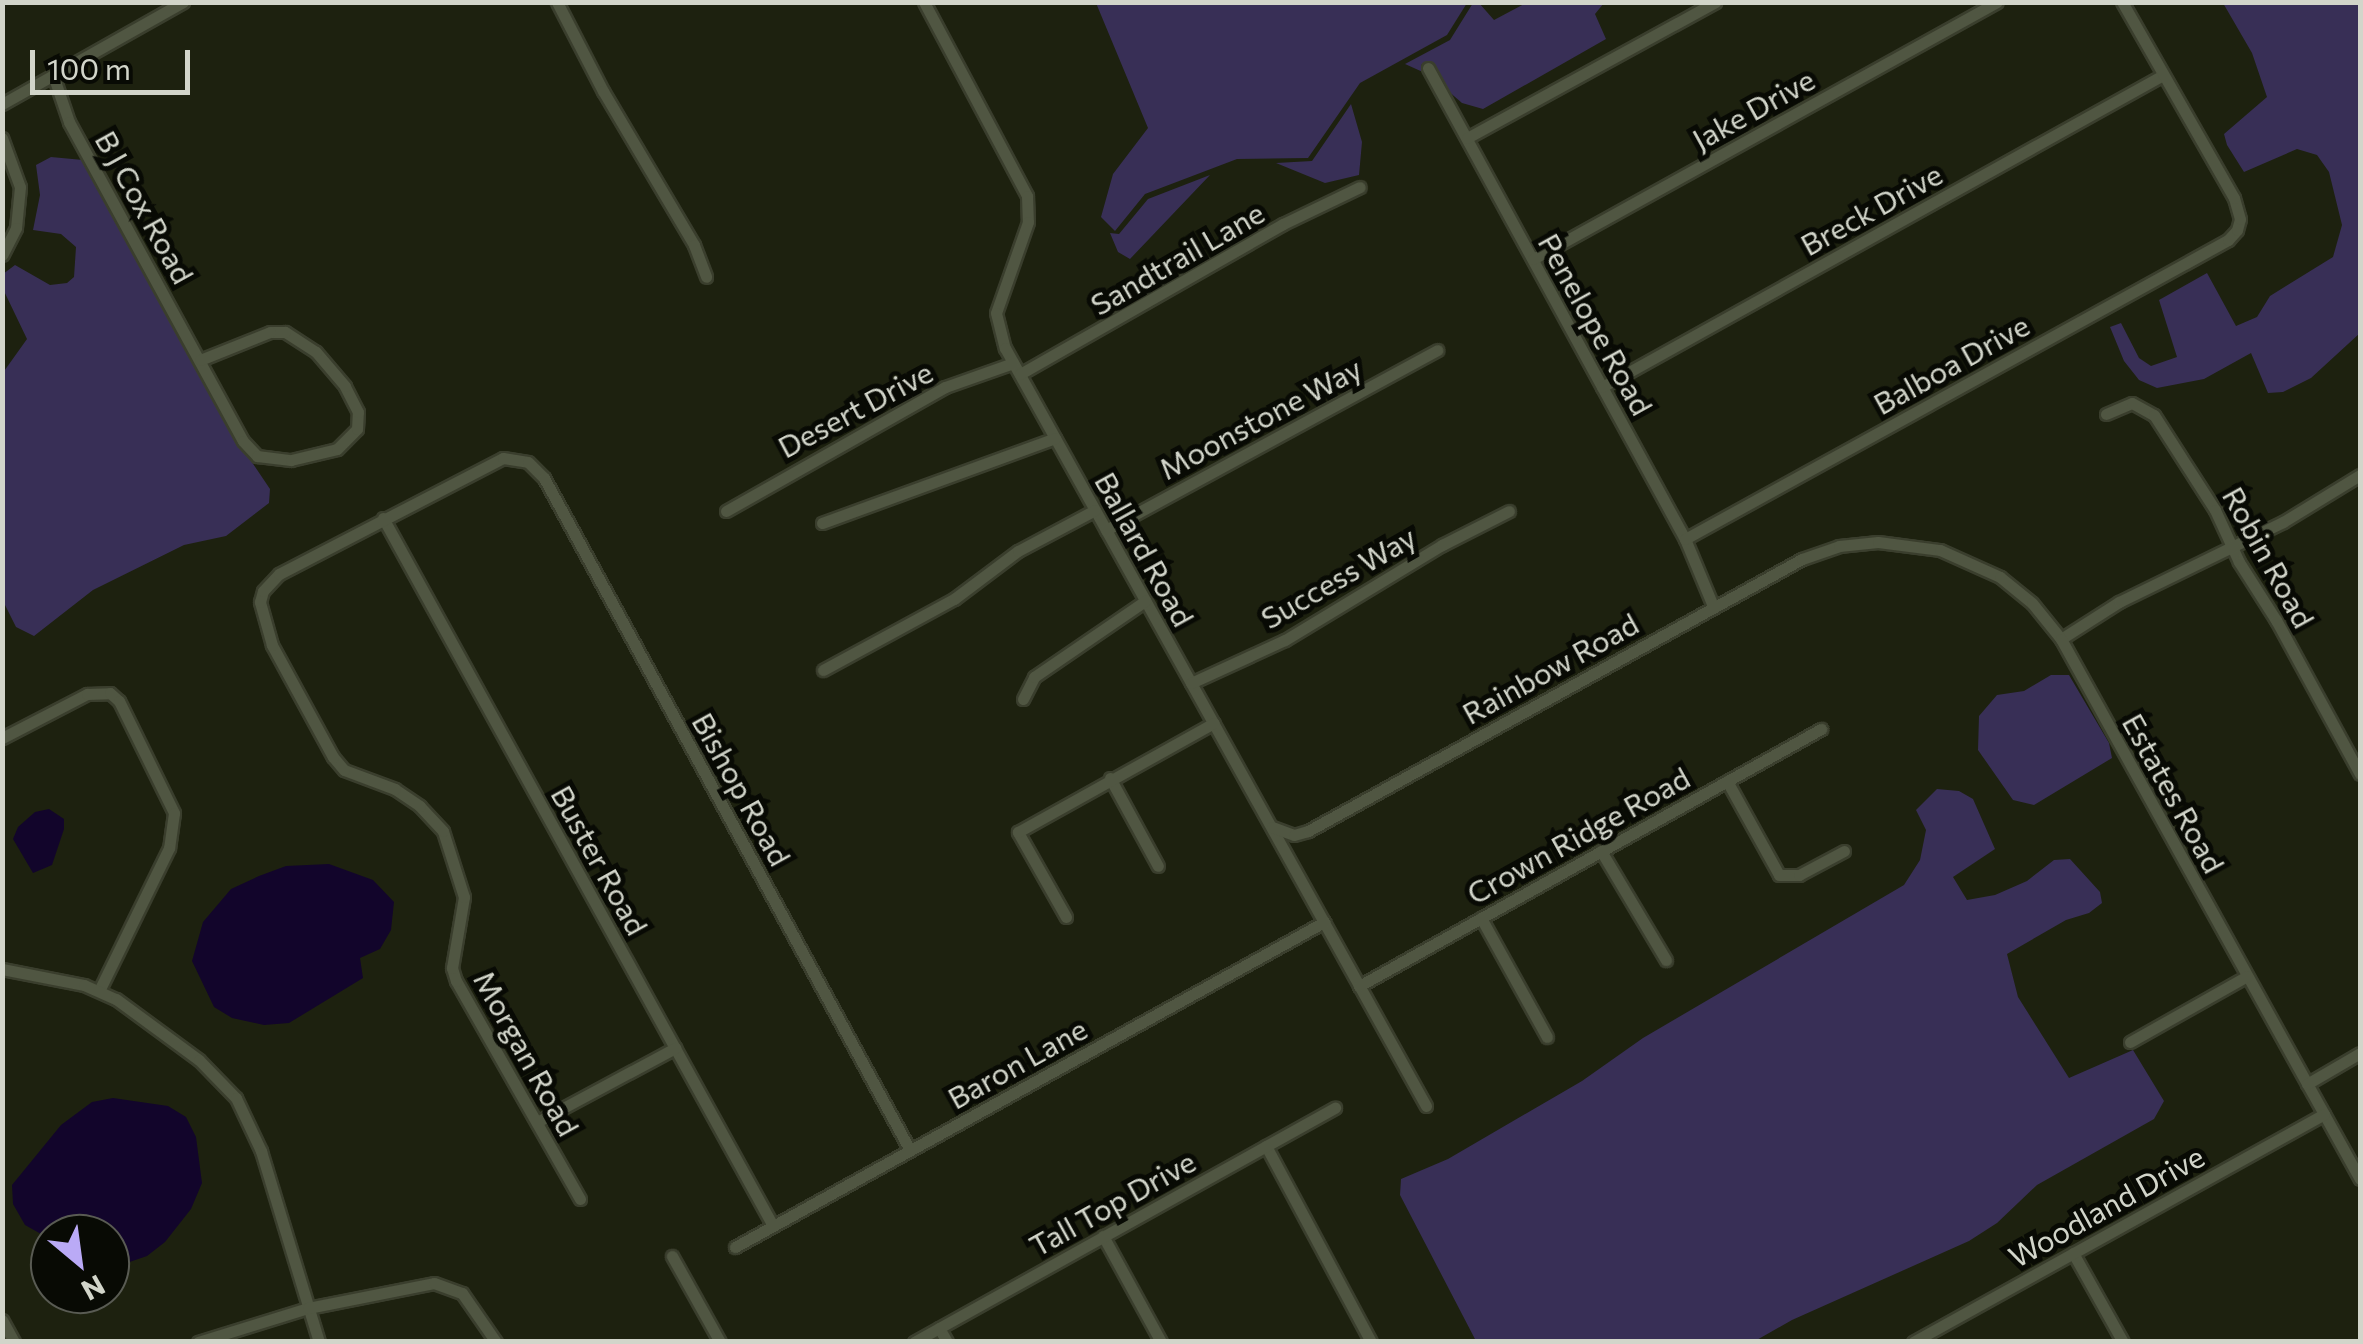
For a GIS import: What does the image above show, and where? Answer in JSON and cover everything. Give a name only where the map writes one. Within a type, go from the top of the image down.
[{"type":"street","points":[[2,104],[183,2]]},
{"type":"street","points":[[558,2],[603,91],[694,245],[706,277]]},
{"type":"street","name":"Ballard Road","points":[[924,2],[1027,196],[1028,222],[996,313],[999,334],[1426,1106]]},
{"type":"street","points":[[1467,138],[1715,2]]},
{"type":"street","name":"Jake Drive","points":[[1532,259],[1998,2]]},
{"type":"street","points":[[2122,2],[2163,75]]},
{"type":"street","name":"Penelope Road","points":[[1428,68],[1685,539],[1713,606]]},
{"type":"street","name":"Balboa Drive","points":[[1685,539],[2228,240],[2240,220],[2234,198],[2163,75]]},
{"type":"street","name":"Breck Drive","points":[[1602,387],[2163,75]]},
{"type":"street","name":"B J Cox Road","points":[[53,76],[69,122],[243,440],[257,456],[290,460],[323,455],[346,444],[357,429],[358,412],[344,386],[316,352],[284,332],[270,332],[200,360]]},
{"type":"street","points":[[2,138],[20,188],[16,228],[2,255]]},
{"type":"street","name":"Sandtrail Lane","points":[[1016,369],[1283,224],[1360,187]]},
{"type":"street","name":"Moonstone Way","points":[[1106,530],[1437,350]]},
{"type":"street","name":"Desert Drive","points":[[726,511],[945,387],[1016,369]]},
{"type":"street","name":"Robin Road","points":[[2106,414],[2132,403],[2154,415],[2214,510],[2360,774]]},
{"type":"street","points":[[822,523],[1054,438]]},
{"type":"street","name":"Bishop Road","points":[[383,518],[492,462],[522,458],[544,478],[910,1150]]},
{"type":"street","points":[[2061,639],[2119,602],[2233,549],[2360,476]]},
{"type":"street","points":[[823,670],[954,599],[1018,551],[1095,510]]},
{"type":"street","name":"Success Way","points":[[1191,684],[1285,640],[1442,545],[1509,511]]},
{"type":"street","name":"Morgan Road","points":[[383,518],[279,574],[263,590],[264,627],[344,770],[395,789],[420,806],[452,848],[464,896],[452,968],[580,1199]]},
{"type":"street","name":"Buster Road","points":[[383,518],[773,1226]]},
{"type":"street","name":"Rainbow Road","points":[[1272,827],[1294,835],[1308,830],[1802,559],[1856,544]]},
{"type":"street","name":"Estates Road","points":[[1856,544],[1918,545],[1979,564],[2019,590],[2061,639],[2360,1179]]},
{"type":"street","points":[[1023,699],[1034,677],[1145,601]]},
{"type":"street","points":[[2,738],[87,694],[110,693],[119,701],[174,813],[169,848],[100,991]]},
{"type":"street","points":[[1066,918],[1018,832],[1214,724]]},
{"type":"street","name":"Crown Ridge Road","points":[[1359,986],[1821,728]]},
{"type":"street","points":[[1110,778],[1158,866]]},
{"type":"street","points":[[1727,781],[1774,868],[1784,878],[1799,876],[1844,851]]},
{"type":"street","points":[[1601,851],[1666,960]]},
{"type":"street","points":[[1481,918],[1547,1037]]},
{"type":"street","name":"Baron Lane","points":[[735,1247],[1324,922]]},
{"type":"street","points":[[2,970],[100,991],[170,1036],[236,1098],[261,1151],[318,1342]]},
{"type":"street","points":[[2130,1042],[2247,976]]},
{"type":"street","points":[[537,1122],[675,1048]]},
{"type":"street","points":[[2307,1084],[2360,1054]]},
{"type":"street","name":"Tall Top Drive","points":[[914,1342],[1335,1108]]},
{"type":"street","name":"Woodland Drive","points":[[1913,1342],[1934,1336],[2324,1114]]},
{"type":"street","points":[[1266,1146],[1372,1342]]},
{"type":"street","points":[[1103,1236],[1161,1342]]},
{"type":"street","points":[[2074,1253],[2123,1342]]},
{"type":"street","points":[[672,1256],[720,1342]]},
{"type":"street","points":[[198,1342],[308,1308],[418,1283],[445,1284],[474,1306],[496,1342]]},
{"type":"street","points":[[2,1320],[14,1342]]},
{"type":"street","points":[[939,1328],[947,1342]]},
{"type":"shaded area","points":[[1096,3],[1467,3],[1447,35],[1360,83],[1308,158],[1237,159],[1145,194],[1115,231],[1101,217],[1113,174],[1148,128]]},
{"type":"shaded area","points":[[1473,3],[1479,3],[1494,20],[1526,3],[1604,3],[1595,14],[1606,39],[1483,109],[1462,103],[1447,90],[1430,61],[1421,65],[1425,73],[1405,64],[1450,40]]},
{"type":"shaded area","points":[[2223,3],[2360,3],[2360,333],[2311,378],[2283,392],[2268,393],[2251,353],[2204,379],[2157,388],[2139,380],[2124,361],[2110,327],[2121,323],[2139,358],[2151,366],[2177,357],[2159,300],[2207,273],[2236,326],[2257,317],[2270,296],[2333,257],[2342,225],[2329,172],[2317,155],[2297,149],[2244,172],[2227,145],[2224,134],[2267,97],[2252,53]]},
{"type":"shaded area","points":[[1351,104],[1362,142],[1359,175],[1325,183],[1276,163],[1312,161]]},
{"type":"shaded area","points":[[51,157],[83,160],[245,452],[270,489],[269,503],[226,536],[184,545],[93,590],[34,636],[16,627],[3,601],[2,374],[27,339],[3,289],[3,274],[15,265],[50,285],[67,283],[74,277],[76,247],[61,234],[33,230],[40,195],[36,165]]},
{"type":"shaded area","points":[[1210,175],[1130,259],[1118,252],[1110,233],[1119,234],[1148,199]]},
{"type":"shaded area","points":[[2051,675],[2069,675],[2109,743],[2112,758],[2034,805],[2013,800],[1978,750],[1979,716],[1997,695],[2024,691]]},
{"type":"shaded area","points":[[1937,789],[1959,791],[1973,799],[1995,849],[1953,877],[1967,900],[1995,895],[2027,881],[2054,860],[2070,859],[2100,892],[2102,903],[2089,913],[2066,920],[2007,954],[2018,997],[2069,1078],[2133,1050],[2164,1101],[2154,1119],[2037,1185],[1997,1223],[1969,1241],[1792,1320],[1755,1341],[1476,1341],[1400,1195],[1401,1179],[1448,1159],[1582,1081],[1643,1038],[1904,885],[1920,860],[1926,830],[1916,810]]},
{"type":"shaded area","points":[[49,809],[64,819],[64,829],[52,865],[33,873],[13,839],[18,827],[35,812]]},
{"type":"shaded area","points":[[329,864],[373,880],[394,902],[391,930],[380,949],[360,958],[363,978],[289,1023],[264,1025],[232,1018],[214,1007],[192,961],[203,922],[231,889],[259,876],[286,866]]},
{"type":"shaded area","points":[[113,1098],[168,1106],[186,1117],[196,1137],[202,1183],[191,1209],[165,1242],[147,1256],[130,1262],[130,1214],[30,1214],[30,1228],[13,1204],[12,1185],[61,1125],[92,1102]]}]
